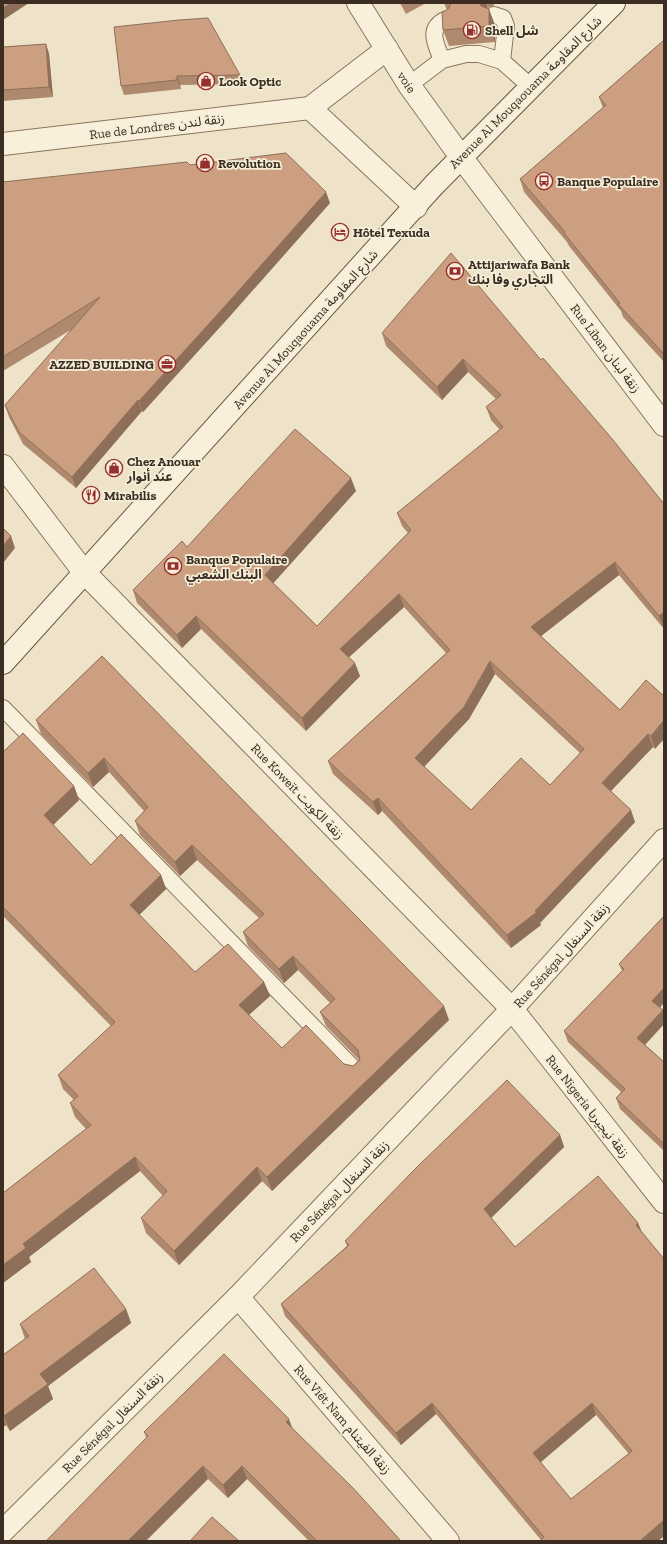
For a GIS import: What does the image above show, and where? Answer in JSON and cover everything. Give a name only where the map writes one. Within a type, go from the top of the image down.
[{"type":"street","name":"voie","points":[[358,3],[410,85],[461,157]]},
{"type":"street","name":"Avenue Al Mouqaouama شارع المقاومة","points":[[3,663],[461,157],[614,3]]},
{"type":"street","points":[[387,48],[310,108],[416,207]]},
{"type":"street","name":"Rue de Londres زنقة لندن","points":[[3,144],[310,108]]},
{"type":"street","name":"Rue Liban زنقة لبنان","points":[[461,157],[664,425]]},
{"type":"street","name":"Rue Koweït زنقة الكويت","points":[[3,466],[84,572],[512,1009]]},
{"type":"street","name":"Rue Sénégal زنقة السنغال","points":[[3,1531],[238,1297],[512,1009],[664,840]]},
{"type":"street","name":"Rue Nigeria زنقة نيجيريا","points":[[512,1009],[664,1202]]},
{"type":"street","name":"Rue Viêt Nam زنقة الفيتنام","points":[[238,1297],[448,1541]]},
{"type":"lane","points":[[494,15],[503,18],[506,26],[502,61]]},
{"type":"lane","points":[[442,60],[434,39],[434,32],[441,22],[448,19]]},
{"type":"lane","points":[[410,85],[442,60],[466,54],[479,54],[502,61],[531,87]]},
{"type":"lane","points":[[3,708],[356,1071]]},
{"type":"building","points":[[3,3],[11,3],[3,8]]},
{"type":"building","points":[[451,3],[480,3],[481,6],[489,9],[489,26],[443,30],[442,13],[449,8]]},
{"type":"building","points":[[208,18],[240,75],[177,76],[177,80],[121,86],[114,27]]},
{"type":"building","points":[[664,40],[664,354],[618,304],[620,303],[564,233],[565,232],[520,179],[606,105],[599,97]]},
{"type":"building","points":[[46,44],[49,87],[3,90],[3,47]]},
{"type":"building","points":[[286,153],[326,192],[226,305],[139,401],[138,400],[72,477],[19,432],[5,405],[100,297],[3,357],[3,182],[187,162],[190,165]]},
{"type":"building","points":[[451,253],[541,360],[543,358],[613,440],[664,504],[664,612],[659,616],[615,562],[531,627],[620,710],[646,680],[664,696],[664,720],[651,736],[648,734],[602,783],[631,810],[535,911],[537,912],[507,935],[378,798],[373,802],[328,761],[450,650],[399,594],[340,649],[355,663],[302,718],[196,616],[177,635],[133,590],[182,541],[187,547],[295,429],[351,478],[265,575],[317,626],[411,530],[397,513],[503,427],[486,407],[501,395],[463,359],[437,387],[382,333]],"holes":[[[490,661],[584,749],[550,785],[521,758],[471,810],[415,758],[464,707]]]},
{"type":"building","points":[[3,528],[11,536],[3,546]]},
{"type":"building","points":[[102,656],[444,1006],[267,1177],[257,1167],[174,1251],[141,1218],[167,1191],[135,1157],[23,1244],[26,1248],[3,1265],[3,1193],[91,1125],[70,1103],[78,1096],[58,1075],[115,1022],[3,907],[3,752],[23,733],[74,786],[44,815],[91,865],[121,834],[161,875],[130,905],[195,972],[228,944],[264,982],[239,1005],[282,1048],[306,1025],[344,1064],[353,1066],[360,1060],[358,1050],[320,1012],[335,999],[293,956],[279,969],[243,932],[264,914],[192,845],[175,862],[135,821],[148,807],[104,758],[88,773],[36,720]]},
{"type":"building","points":[[664,916],[664,988],[652,1001],[663,1010],[637,1038],[664,1062],[664,1144],[616,1098],[625,1089],[564,1031],[624,969],[619,964]]},
{"type":"building","points":[[507,1080],[560,1135],[484,1209],[515,1247],[598,1176],[638,1223],[636,1225],[664,1259],[664,1520],[640,1541],[540,1541],[544,1537],[432,1403],[396,1433],[281,1304],[349,1245],[345,1241],[417,1167]],"holes":[[[592,1403],[632,1451],[571,1499],[533,1453]]]},
{"type":"building","points":[[94,1268],[126,1309],[40,1374],[48,1384],[4,1416],[3,1355],[29,1336],[20,1324]]},
{"type":"building","points":[[224,1354],[289,1419],[286,1422],[354,1489],[401,1541],[317,1541],[242,1466],[223,1485],[203,1466],[128,1541],[46,1541],[148,1436],[144,1432]]},
{"type":"building","points":[[212,1517],[239,1541],[190,1541]]},
{"type":"place","name":"Shell شل","points":[[472,30]]},
{"type":"place","name":"Look Optic","points":[[206,81]]},
{"type":"place","name":"Revolution","points":[[205,163]]},
{"type":"place","name":"Banque Populaire","points":[[544,181]]},
{"type":"place","name":"Hôtel Texuda","points":[[340,232]]},
{"type":"place","name":"Attijariwafa Bank التجاري وفا بنك","points":[[455,271]]},
{"type":"place","name":"AZZED BUILDING","points":[[167,364]]},
{"type":"place","name":"Chez Anouar عند أنوار","points":[[114,468]]},
{"type":"place","name":"Mirabilis","points":[[91,495]]},
{"type":"place","name":"Banque Populaire البنك الشعبي","points":[[173,566]]}]
